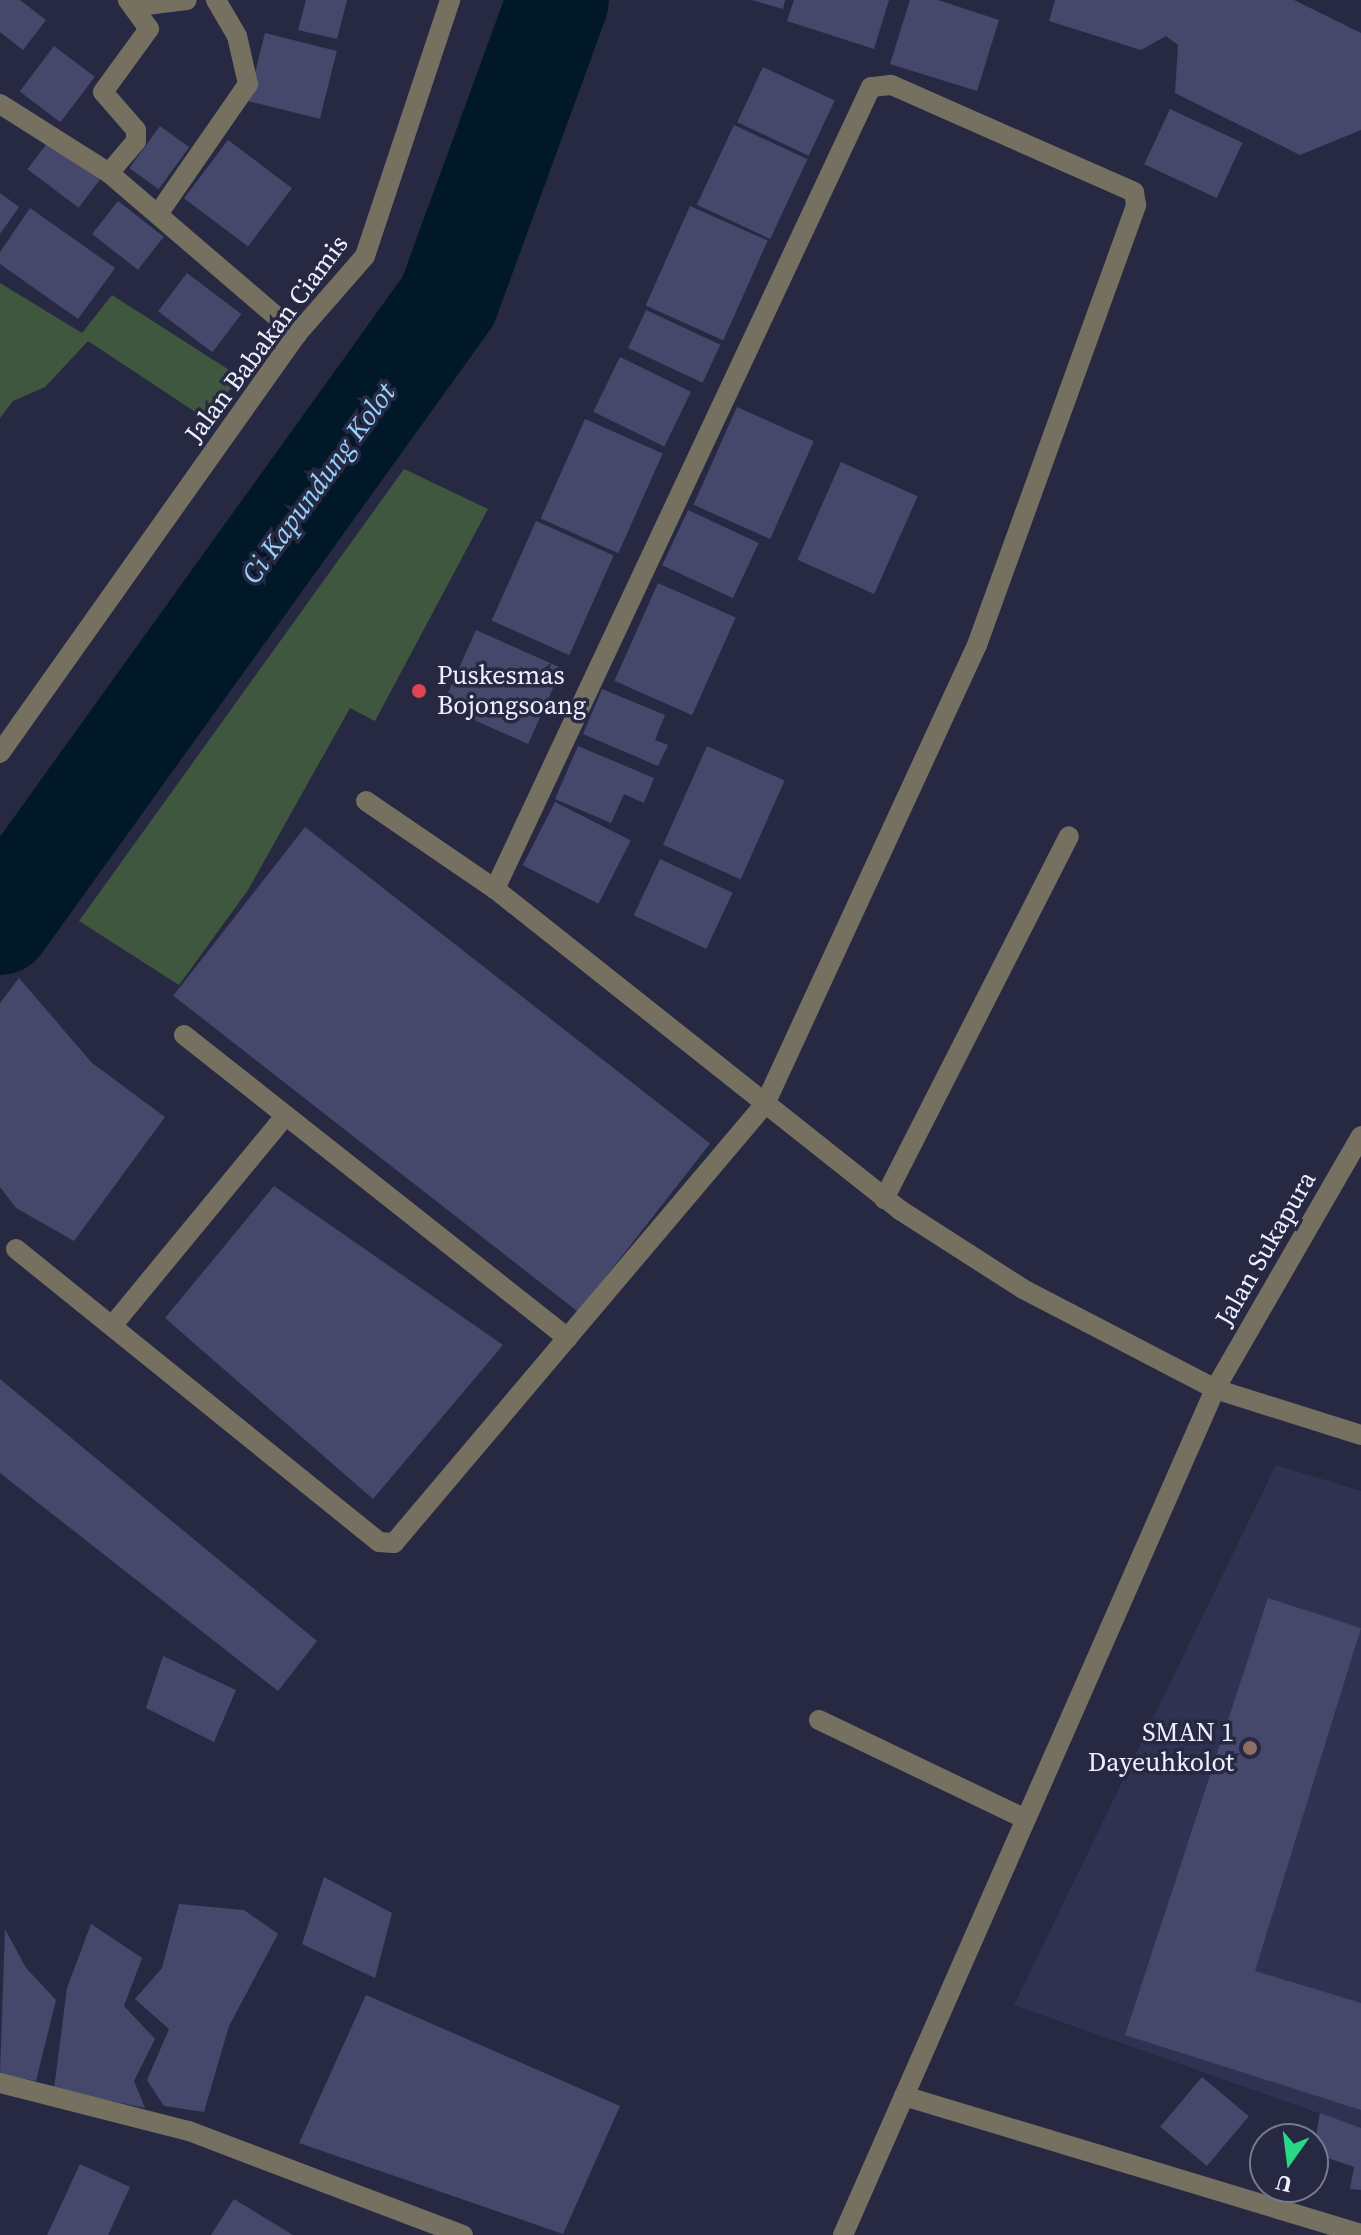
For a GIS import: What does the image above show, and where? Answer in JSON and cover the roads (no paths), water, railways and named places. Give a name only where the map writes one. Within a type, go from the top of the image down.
[{"type":"street","points":[[133,3],[187,0]]},
{"type":"street","points":[[158,214],[248,84],[237,36],[216,0]]},
{"type":"street","name":"Jalan Babakan Ciamis","points":[[0,753],[297,334],[347,281],[374,238],[450,0]]},
{"type":"street","points":[[109,173],[136,141],[130,119],[103,92],[146,38],[147,18],[133,3]]},
{"type":"street","points":[[16,1249],[388,1546],[765,1104],[977,645],[1136,205],[1134,192],[891,85],[871,87],[495,889]]},
{"type":"street","points":[[0,104],[109,173],[297,334]]},
{"type":"street","points":[[366,801],[495,889],[884,1199],[1023,1289],[1215,1389],[1361,1435]]},
{"type":"street","points":[[884,1199],[1069,836]]},
{"type":"street","points":[[184,1035],[568,1338]]},
{"type":"street","points":[[112,1326],[285,1116]]},
{"type":"street","name":"Jalan Sukapura","points":[[843,2235],[1215,1389],[1361,1136]]},
{"type":"street","points":[[819,1720],[1026,1819]]},
{"type":"street","points":[[0,2083],[189,2131],[463,2235]]},
{"type":"street","points":[[904,2096],[1361,2234]]},
{"type":"waterway","name":"Ci Kapundung Kolot","points":[[0,924],[448,301],[558,0]]},
{"type":"place","name":"Puskesmas Bojongsoang","points":[[419,691]]},
{"type":"place","name":"SMAN 1 Dayeuhkolot","points":[[1250,1748]]}]
